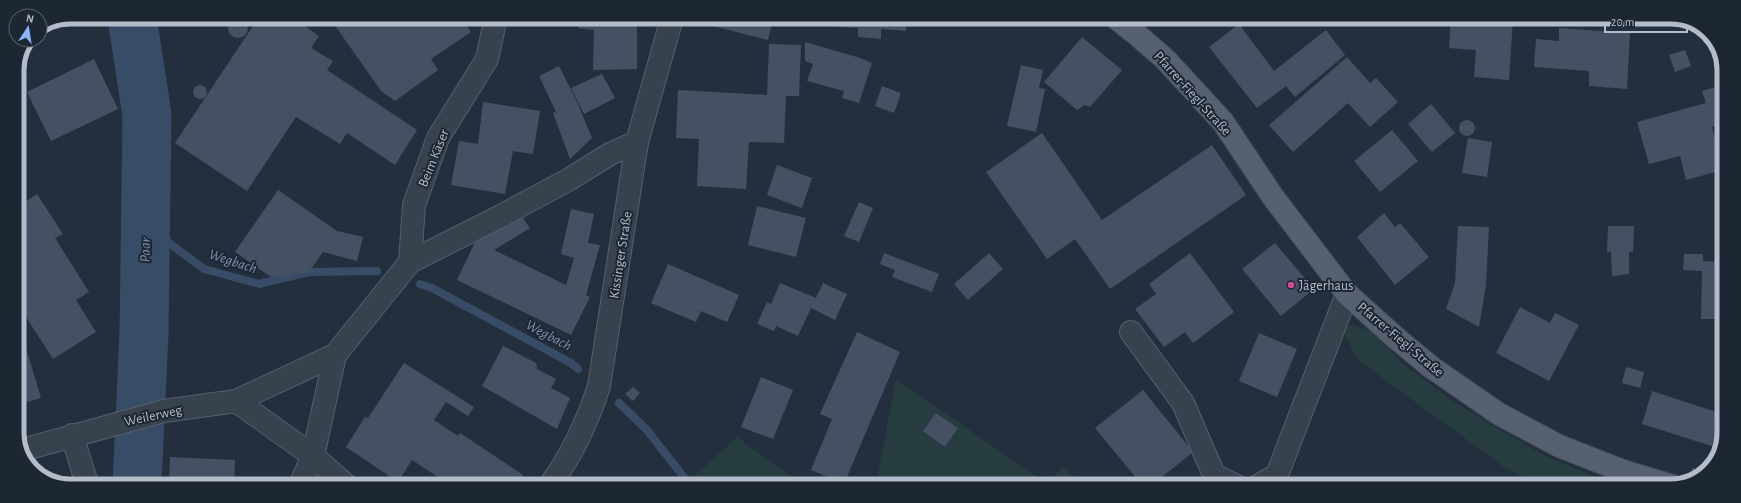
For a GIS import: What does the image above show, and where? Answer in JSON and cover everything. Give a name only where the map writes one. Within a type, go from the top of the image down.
[{"type":"main road","name":"Pfarrer-Fiegl-Straße","points":[[1124,24],[1165,60],[1223,122],[1273,197],[1347,294],[1396,338],[1431,367],[1499,414],[1559,446],[1623,471],[1650,479]]},
{"type":"street","name":"Beim Käser","points":[[410,262],[414,205],[438,138],[487,59],[495,24]]},
{"type":"street","name":"Kissinger Straße","points":[[554,479],[581,432],[599,386],[638,142],[670,24]]},
{"type":"street","points":[[339,479],[313,456],[236,401],[334,355],[410,262],[568,180],[610,154],[638,142]]},
{"type":"street","points":[[1270,479],[1277,475],[1347,294]]},
{"type":"street","points":[[1131,332],[1183,403],[1214,475],[1222,479]]},
{"type":"street","points":[[302,479],[313,456],[334,355]]},
{"type":"street","name":"Weilerweg","points":[[26,449],[117,422],[164,411],[236,401]]},
{"type":"street","points":[[72,435],[85,479]]},
{"type":"path","points":[[1691,469],[1698,471]]},
{"type":"green space","points":[[1354,325],[1374,333],[1402,363],[1451,400],[1544,455],[1600,479],[1528,479],[1507,469],[1359,361],[1341,329]]},
{"type":"green space","points":[[896,379],[1040,479],[877,479]]},
{"type":"green space","points":[[737,437],[795,479],[688,479],[699,472]]},
{"type":"green space","points":[[1063,466],[1076,479],[1051,479]]},
{"type":"building","points":[[229,24],[247,24],[247,32],[242,37],[234,37],[229,32]]},
{"type":"building","points":[[254,24],[302,24],[319,36],[311,48],[333,61],[327,70],[417,130],[395,165],[347,133],[340,144],[296,117],[247,191],[175,143]]},
{"type":"building","points":[[334,24],[466,24],[471,32],[431,59],[438,70],[395,101],[381,91]]},
{"type":"building","points":[[578,24],[637,24],[637,69],[593,70],[594,30],[578,28]]},
{"type":"building","points":[[705,24],[772,24],[768,40]]},
{"type":"building","points":[[907,24],[906,31],[881,29],[881,39],[858,37],[858,28],[816,25]]},
{"type":"building","points":[[1239,24],[1274,71],[1326,30],[1345,55],[1295,97],[1286,86],[1257,108],[1209,47]]},
{"type":"building","points":[[1451,24],[1513,24],[1509,80],[1474,77],[1476,50],[1449,48]]},
{"type":"building","points":[[1559,28],[1630,33],[1627,89],[1589,86],[1589,71],[1534,67],[1536,39],[1559,41]]},
{"type":"building","points":[[1082,37],[1122,70],[1090,107],[1085,105],[1077,110],[1044,82]]},
{"type":"building","points":[[805,42],[857,57],[872,63],[859,103],[842,98],[844,91],[807,81],[813,64],[805,61]]},
{"type":"building","points":[[769,44],[801,45],[799,96],[786,96],[784,143],[749,142],[746,189],[697,186],[699,139],[676,138],[678,90],[767,95]]},
{"type":"building","points":[[1685,50],[1691,66],[1675,72],[1669,55]]},
{"type":"building","points":[[1347,57],[1370,83],[1376,78],[1398,102],[1370,127],[1348,103],[1293,152],[1269,125]]},
{"type":"building","points":[[94,59],[118,109],[51,141],[27,92]]},
{"type":"building","points":[[1021,65],[1043,70],[1039,88],[1045,89],[1036,132],[1007,126]]},
{"type":"building","points":[[559,66],[578,104],[592,138],[570,159],[553,113],[556,112],[539,76]]},
{"type":"building","points":[[602,74],[615,98],[584,114],[571,88]]},
{"type":"building","points":[[197,85],[203,85],[207,89],[207,95],[203,99],[197,99],[193,95],[193,89]]},
{"type":"building","points":[[882,86],[901,93],[894,113],[875,106]]},
{"type":"building","points":[[1717,87],[1717,125],[1712,127],[1717,147],[1717,172],[1686,180],[1680,156],[1649,164],[1637,122],[1706,103],[1702,91]]},
{"type":"building","points":[[483,102],[540,111],[533,154],[513,151],[505,194],[451,185],[459,141],[478,144]]},
{"type":"building","points":[[1431,104],[1455,133],[1432,152],[1408,124]]},
{"type":"building","points":[[1464,120],[1470,120],[1475,125],[1473,134],[1470,136],[1464,136],[1459,131],[1459,125]]},
{"type":"building","points":[[1392,130],[1418,161],[1380,192],[1354,161]]},
{"type":"building","points":[[1042,133],[1102,220],[1212,145],[1246,195],[1110,289],[1075,239],[1047,259],[986,172]]},
{"type":"building","points":[[1468,138],[1492,142],[1487,177],[1462,173]]},
{"type":"building","points":[[777,165],[812,178],[802,208],[767,195]]},
{"type":"building","points":[[278,190],[337,231],[363,237],[357,261],[323,252],[309,272],[271,277],[235,252]]},
{"type":"building","points":[[37,194],[63,234],[55,238],[89,292],[76,300],[96,332],[53,359],[24,314],[24,202]]},
{"type":"building","points":[[859,202],[873,208],[859,242],[844,236]]},
{"type":"building","points":[[757,206],[806,218],[796,257],[748,245]]},
{"type":"building","points":[[571,209],[594,214],[588,243],[600,245],[586,295],[590,297],[571,335],[457,280],[475,242],[520,214],[530,228],[494,250],[566,285],[574,258],[561,254]]},
{"type":"building","points":[[1384,213],[1395,227],[1400,223],[1429,257],[1395,285],[1357,237]]},
{"type":"building","points":[[1458,226],[1489,227],[1486,285],[1479,327],[1446,309],[1455,283]]},
{"type":"building","points":[[1608,226],[1634,226],[1633,252],[1629,252],[1629,274],[1612,276],[1611,252],[1607,252]]},
{"type":"building","points":[[1275,243],[1314,289],[1281,316],[1242,269]]},
{"type":"building","points":[[884,253],[939,274],[932,292],[892,277],[895,270],[880,264]]},
{"type":"building","points":[[989,253],[1003,269],[968,300],[954,284]]},
{"type":"building","points":[[1190,253],[1234,312],[1193,343],[1185,332],[1164,347],[1135,309],[1156,294],[1149,284]]},
{"type":"building","points":[[1684,254],[1703,254],[1703,261],[1717,262],[1717,319],[1701,319],[1702,271],[1683,270]]},
{"type":"building","points":[[668,264],[739,295],[727,322],[701,311],[696,322],[651,303]]},
{"type":"building","points":[[780,283],[816,298],[823,283],[847,294],[835,320],[811,308],[798,336],[776,326],[774,331],[757,324],[767,302],[771,304]]},
{"type":"building","points":[[1520,307],[1550,323],[1555,313],[1579,325],[1549,381],[1496,353]]},
{"type":"building","points":[[857,332],[900,352],[846,479],[832,479],[811,470],[832,419],[820,414]]},
{"type":"building","points":[[1259,333],[1297,349],[1277,397],[1239,381]]},
{"type":"building","points":[[24,341],[41,398],[24,403]]},
{"type":"building","points":[[503,346],[536,363],[537,369],[556,379],[551,388],[570,398],[557,429],[482,386]]},
{"type":"building","points":[[404,363],[474,407],[468,416],[446,402],[434,420],[458,436],[460,433],[523,475],[521,479],[441,479],[412,460],[400,479],[394,479],[346,447],[365,417],[368,418]]},
{"type":"building","points":[[1626,367],[1644,372],[1640,388],[1622,383]]},
{"type":"building","points":[[761,377],[793,390],[773,439],[741,427]]},
{"type":"building","points":[[633,387],[640,393],[633,401],[625,394]]},
{"type":"building","points":[[1143,390],[1193,452],[1159,479],[1137,479],[1095,428]]},
{"type":"building","points":[[1652,391],[1717,412],[1717,439],[1715,447],[1642,424]]},
{"type":"building","points":[[936,413],[958,428],[945,447],[923,431]]},
{"type":"building","points":[[170,457],[235,460],[234,479],[169,479]]},
{"type":"waterway","name":"Paar","points":[[133,24],[147,115],[144,333],[137,479]]},
{"type":"waterway","name":"Wegbach","points":[[146,215],[169,243],[204,269],[259,284],[309,272],[377,271]]},
{"type":"waterway","name":"Wegbach","points":[[420,284],[432,288],[571,363],[578,369]]},
{"type":"waterway","name":"Wegbach","points":[[619,403],[647,430],[685,479]]},
{"type":"place","name":"Jägerhaus","points":[[1291,285]]}]
